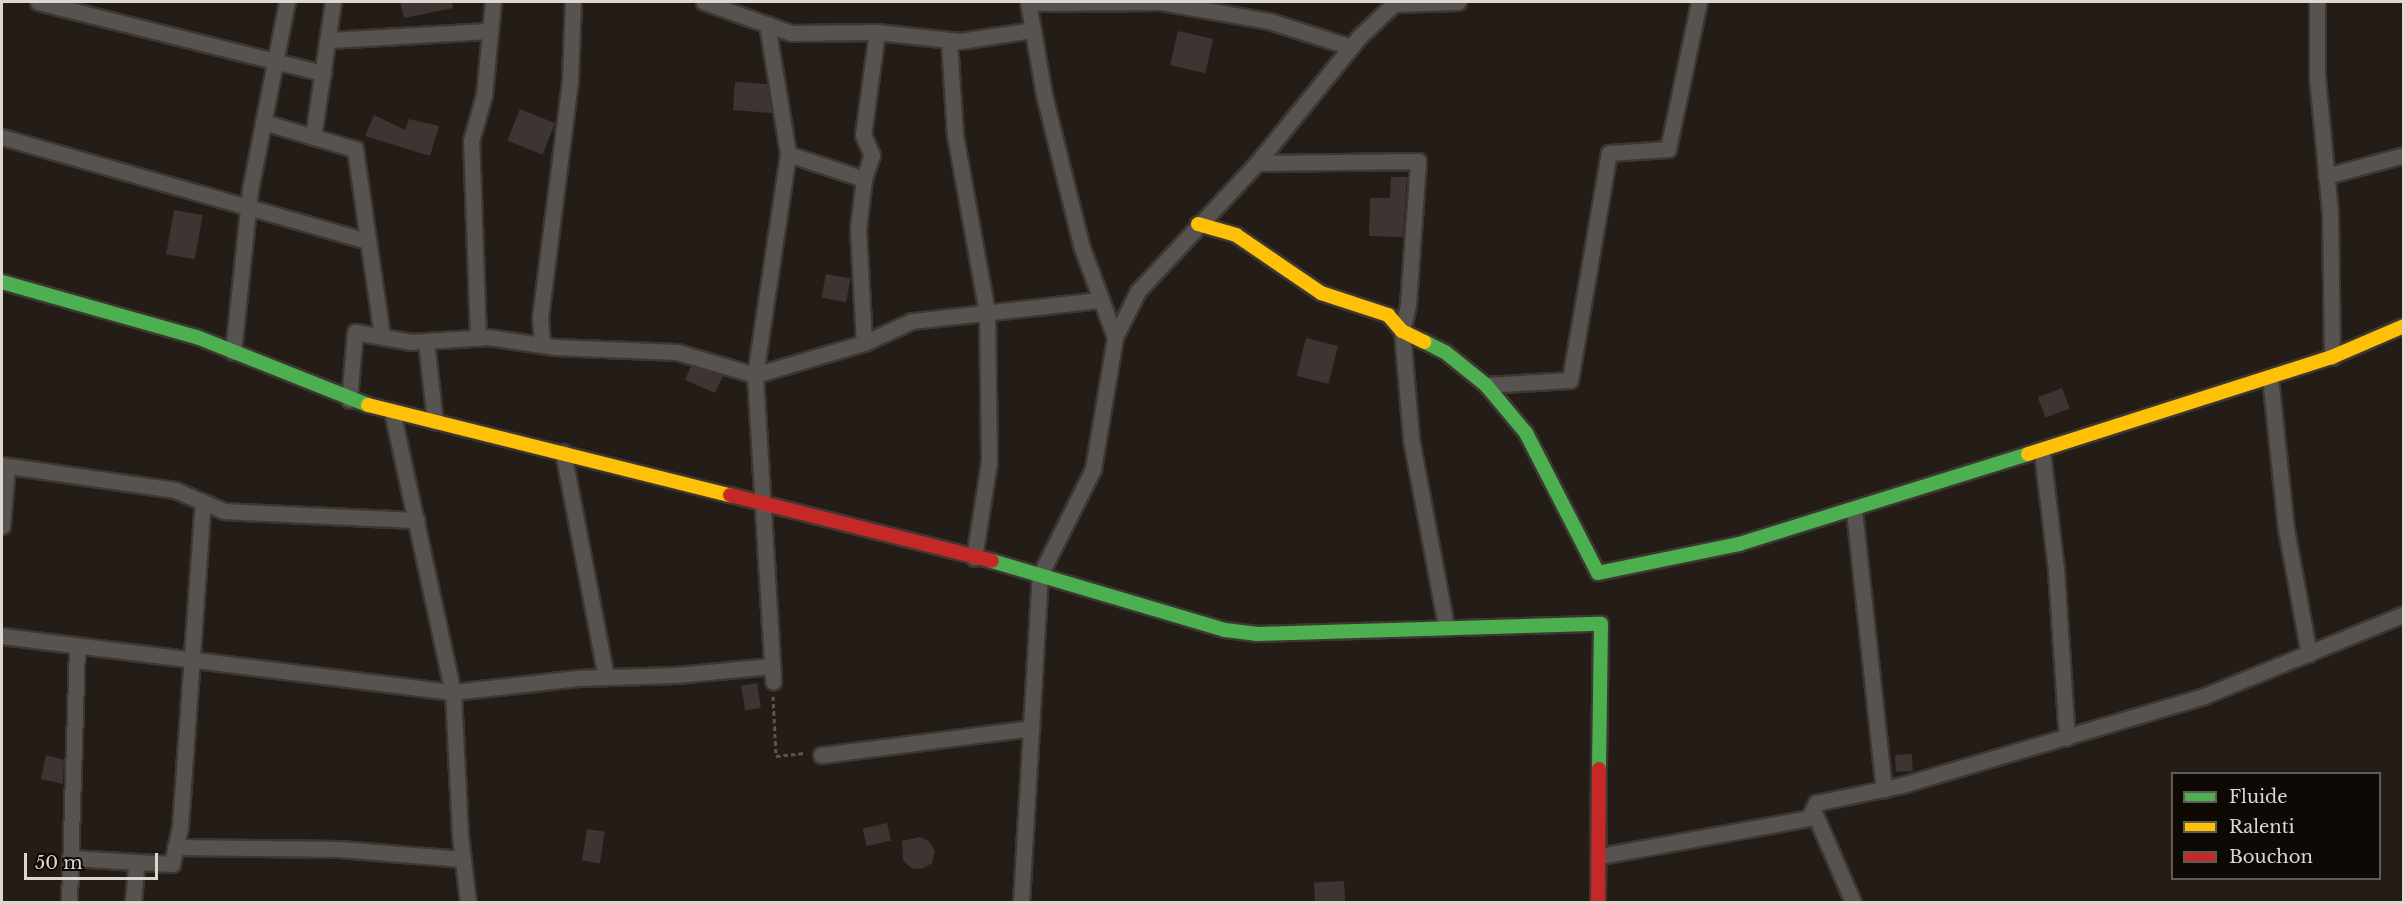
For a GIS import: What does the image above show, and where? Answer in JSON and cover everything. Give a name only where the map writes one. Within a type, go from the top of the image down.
[{"type":"street","points":[[38,2],[276,59],[281,65],[323,73]]},
{"type":"street","points":[[233,352],[250,207],[263,123],[287,2]]},
{"type":"street","points":[[313,137],[333,2]]},
{"type":"street","points":[[478,338],[471,141],[484,95],[493,2]]},
{"type":"street","points":[[542,345],[540,318],[570,79],[573,2]]},
{"type":"street","points":[[704,2],[791,33],[877,32],[949,40],[1033,30]]},
{"type":"street","points":[[1115,337],[1099,300],[1059,160],[1028,2],[1161,3],[1269,21],[1351,47]]},
{"type":"street","points":[[1021,903],[1040,575],[1093,469],[1115,337],[1138,291],[1257,163],[1351,47],[1395,3],[1458,2]]},
{"type":"street","points":[[1486,385],[1570,380],[1609,153],[1668,149],[1699,2]]},
{"type":"street","points":[[2317,2],[2317,77],[2326,176],[2332,357]]},
{"type":"street","points":[[2,636],[77,648],[453,692],[606,677],[772,674],[759,500],[755,375],[788,154],[767,24]]},
{"type":"street","points":[[328,39],[489,31]]},
{"type":"street","points":[[864,343],[858,229],[864,179],[873,155],[863,135],[877,32]]},
{"type":"street","points":[[949,40],[955,135],[987,313],[989,462],[974,558]]},
{"type":"street","points":[[263,123],[355,149],[382,336]]},
{"type":"street","points":[[2,137],[368,241]]},
{"type":"street","points":[[788,154],[864,179]]},
{"type":"street","points":[[2326,176],[2403,155]]},
{"type":"street","points":[[1257,163],[1418,161],[1408,305],[1401,331],[1411,439],[1446,626]]},
{"type":"street","points":[[1198,224],[1236,235],[1321,293],[1388,315],[1401,331],[1445,352],[1486,385],[1526,433],[1598,573],[1740,544],[1854,510],[2042,452],[2332,357],[2403,326]]},
{"type":"street","points":[[2,282],[197,337],[349,400],[759,500],[1040,575],[1225,630],[1256,634],[1446,626],[1601,624],[1598,903]]},
{"type":"street","points":[[349,400],[355,332],[426,341],[478,338],[542,345],[677,352],[755,375],[864,343],[912,321],[1099,300]]},
{"type":"street","points":[[426,341],[435,422]]},
{"type":"street","points":[[2270,377],[2286,529],[2308,654]]},
{"type":"street","points":[[392,411],[453,692],[463,859],[468,903]]},
{"type":"street","points":[[563,452],[606,677]]},
{"type":"street","points":[[2042,452],[2056,570],[2067,738]]},
{"type":"street","points":[[2,526],[4,465],[175,490],[224,511],[417,520]]},
{"type":"street","points":[[71,858],[136,864],[172,864],[203,502]]},
{"type":"street","points":[[1854,510],[1884,789]]},
{"type":"street","points":[[1600,856],[1809,818],[1816,803],[1884,789],[2067,738],[2204,696],[2403,614]]},
{"type":"street","points":[[69,903],[77,648]]},
{"type":"street","points":[[821,755],[1031,728]]},
{"type":"street","points":[[1813,810],[1853,903]]},
{"type":"street","points":[[175,847],[339,849],[463,859]]},
{"type":"street","points":[[133,903],[136,864]]},
{"type":"path","points":[[772,674],[776,756],[821,755]]},
{"type":"building","points":[[400,2],[452,2],[453,8],[404,18]]},
{"type":"building","points":[[1178,31],[1213,39],[1205,73],[1170,65]]},
{"type":"building","points":[[735,82],[767,84],[772,113],[733,110]]},
{"type":"building","points":[[520,109],[555,123],[542,155],[507,141]]},
{"type":"building","points":[[374,115],[405,130],[409,119],[439,126],[430,156],[365,136]]},
{"type":"building","points":[[1391,177],[1407,177],[1403,237],[1369,236],[1370,198],[1390,198]]},
{"type":"building","points":[[174,210],[203,215],[195,259],[166,254]]},
{"type":"building","points":[[826,274],[851,279],[846,302],[821,298]]},
{"type":"building","points":[[1306,338],[1338,346],[1329,384],[1297,376]]},
{"type":"building","points":[[691,366],[723,376],[715,393],[685,380]]},
{"type":"building","points":[[2062,388],[2070,409],[2046,418],[2038,397]]},
{"type":"building","points":[[757,683],[761,708],[745,710],[741,686]]},
{"type":"building","points":[[1912,754],[1913,771],[1896,772],[1895,755]]},
{"type":"building","points":[[46,755],[64,760],[63,784],[41,779]]},
{"type":"building","points":[[887,823],[891,841],[867,846],[863,829]]},
{"type":"building","points":[[587,829],[605,832],[600,863],[582,861]]},
{"type":"building","points":[[920,837],[930,842],[935,852],[932,863],[922,869],[911,868],[903,860],[902,841]]},
{"type":"building","points":[[1344,881],[1345,902],[1315,902],[1314,883]]},
{"type":"traffic: fast","points":[[2,282],[197,337],[368,405]]},
{"type":"traffic: fast","points":[[1425,342],[1445,352],[1486,385],[1526,433],[1598,573],[1739,544],[2028,454]]},
{"type":"traffic: fast","points":[[992,561],[1225,630],[1256,634],[1601,624],[1599,769]]},
{"type":"traffic: slow","points":[[1198,224],[1236,235],[1321,293],[1388,315],[1402,331],[1425,342]]},
{"type":"traffic: slow","points":[[2028,454],[2332,357],[2404,326]]},
{"type":"traffic: slow","points":[[368,405],[730,495]]},
{"type":"traffic: jam","points":[[730,495],[992,561]]},
{"type":"traffic: jam","points":[[1598,902],[1599,769]]}]
